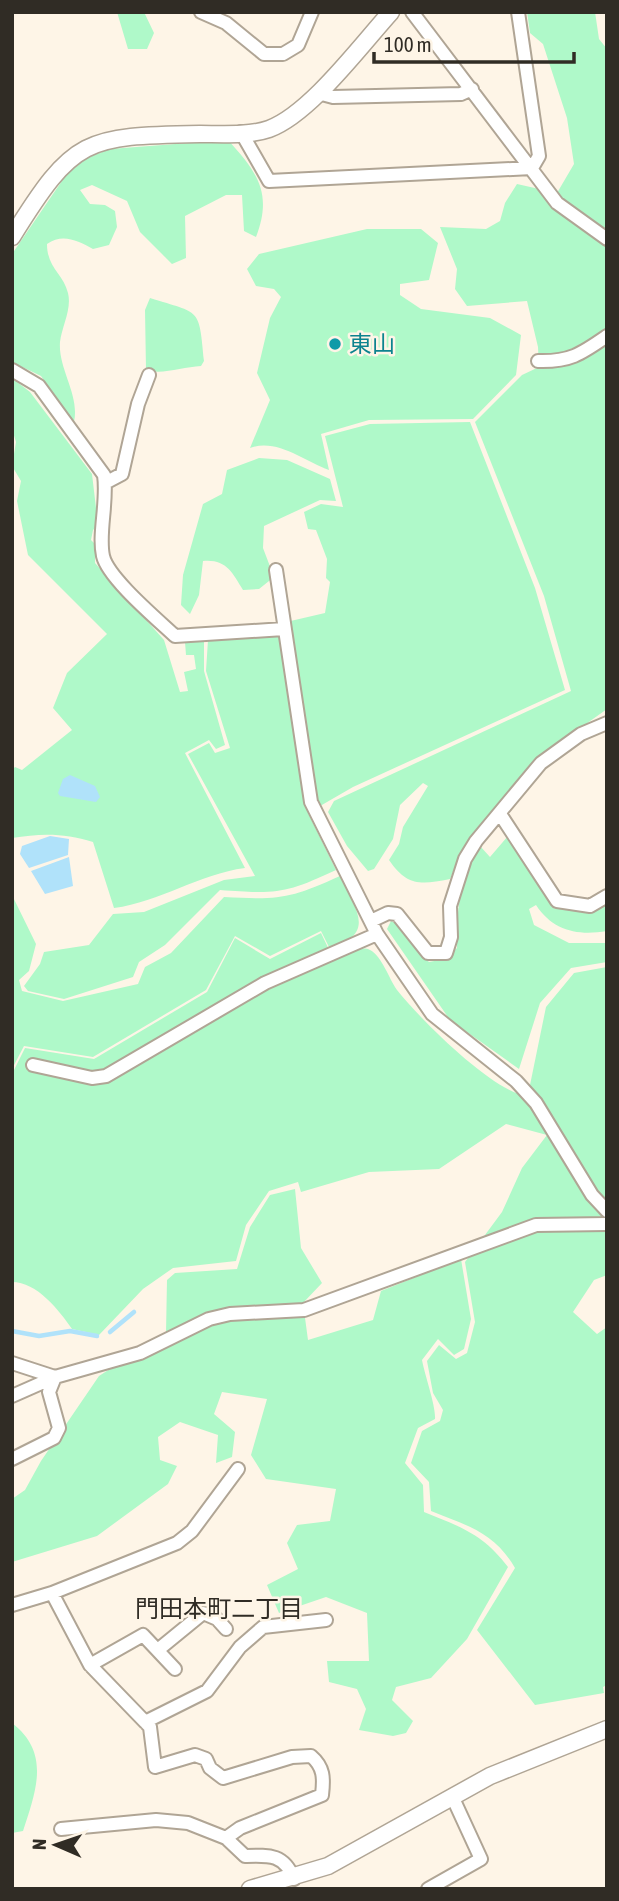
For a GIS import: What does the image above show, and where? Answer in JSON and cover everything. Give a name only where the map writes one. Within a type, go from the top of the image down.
[{"type":"street","points":[[201,12],[228,18],[264,54],[283,54],[298,45],[312,12]]},
{"type":"street","points":[[12,237],[60,168],[81,149],[100,140],[125,136],[269,129],[296,112],[318,93],[391,12]]},
{"type":"street","points":[[412,12],[557,203],[607,239]]},
{"type":"street","points":[[518,12],[539,156],[532,168]]},
{"type":"street","points":[[318,93],[333,97],[461,93],[472,89]]},
{"type":"street","points":[[241,132],[269,181],[532,168]]},
{"type":"street","points":[[538,361],[561,362],[580,355],[607,336]]},
{"type":"street","points":[[12,370],[39,386],[104,475],[103,555],[109,570],[174,636],[284,629]]},
{"type":"street","points":[[105,482],[122,474],[138,404],[149,375]]},
{"type":"street","points":[[276,570],[311,802],[377,934],[432,1014],[516,1081],[536,1103],[592,1195],[607,1211]]},
{"type":"street","points":[[371,921],[388,913],[397,914],[428,953],[446,953],[451,937],[450,906],[464,859],[541,763],[581,734],[607,723]]},
{"type":"street","points":[[500,814],[557,901],[590,906],[607,896]]},
{"type":"street","points":[[33,1065],[92,1078],[106,1076],[265,983],[377,934]]},
{"type":"street","points":[[12,1396],[55,1377],[140,1353],[209,1319],[230,1314],[304,1310],[536,1225],[607,1224]]},
{"type":"street","points":[[12,1363],[55,1377]]},
{"type":"street","points":[[12,1459],[54,1438],[58,1428],[48,1392],[55,1377]]},
{"type":"street","points":[[12,1605],[52,1593],[177,1543],[192,1531],[238,1469]]},
{"type":"street","points":[[52,1593],[90,1665],[150,1727],[155,1766],[195,1755],[206,1759],[210,1768],[223,1778],[292,1757],[311,1756],[320,1763],[324,1779],[322,1795],[240,1828],[226,1838]]},
{"type":"street","points":[[159,1648],[203,1613],[217,1619],[226,1629]]},
{"type":"street","points":[[145,1722],[207,1691],[240,1647],[263,1627],[326,1619]]},
{"type":"street","points":[[90,1665],[143,1635],[159,1648],[175,1669]]},
{"type":"street","points":[[250,1889],[294,1879],[328,1866],[511,1766],[607,1729]]},
{"type":"street","points":[[428,1889],[481,1859],[452,1796]]},
{"type":"street","points":[[61,1829],[156,1820],[188,1823],[226,1838],[245,1856],[275,1855],[288,1864],[294,1879]]},
{"type":"green space","points":[[117,12],[144,12],[154,33],[147,49],[128,49]]},
{"type":"green space","points":[[527,12],[595,12],[599,39],[607,49],[607,709],[534,761],[462,850],[450,879],[415,882],[402,875],[389,860],[399,844],[403,827],[428,786],[423,783],[400,805],[393,839],[374,869],[368,871],[347,846],[328,812],[334,801],[571,691],[544,596],[475,422],[522,375],[539,367],[538,347],[527,301],[467,306],[455,289],[457,269],[440,227],[486,229],[500,221],[505,203],[517,184],[557,193],[574,164],[567,118],[543,44],[530,33]]},
{"type":"green space","points":[[228,140],[247,162],[259,184],[263,208],[256,237],[244,231],[242,195],[226,195],[185,216],[186,258],[172,264],[140,232],[127,201],[92,185],[80,190],[90,204],[105,205],[115,211],[117,227],[109,245],[93,249],[65,239],[47,244],[52,265],[66,286],[69,299],[60,352],[74,402],[74,422],[41,376],[12,362],[12,254],[66,175],[87,158],[110,149]]},
{"type":"green space","points":[[367,229],[421,229],[438,243],[429,280],[400,284],[400,295],[421,309],[490,318],[521,335],[516,375],[473,419],[369,420],[321,434],[329,470],[280,448],[250,448],[270,400],[257,373],[270,318],[281,297],[274,289],[256,286],[247,269],[259,254]]},
{"type":"green space","points":[[150,298],[194,315],[201,331],[204,361],[201,366],[166,371],[146,370],[145,310]]},
{"type":"green space","points":[[12,378],[30,392],[92,474],[98,525],[93,530],[91,540],[95,544],[95,563],[164,640],[180,692],[188,691],[184,672],[196,669],[194,655],[186,655],[185,642],[204,640],[204,671],[225,745],[216,749],[209,740],[185,753],[245,868],[114,908],[93,842],[53,835],[12,838],[12,770],[15,767],[22,770],[72,730],[53,708],[67,673],[107,634],[28,555],[17,501],[21,481],[12,466],[16,442],[12,429]]},
{"type":"green space","points":[[470,422],[535,588],[565,690],[353,787],[308,813],[336,870],[292,888],[268,892],[220,890],[165,945],[139,962],[133,977],[64,999],[28,991],[24,986],[40,964],[44,952],[89,945],[113,914],[144,912],[224,880],[255,876],[188,754],[209,743],[215,753],[230,748],[206,671],[208,640],[325,613],[330,582],[326,578],[327,559],[316,530],[308,529],[304,512],[321,504],[343,507],[325,436],[370,424]]},
{"type":"green space","points":[[259,458],[287,460],[330,479],[336,501],[320,500],[264,526],[263,548],[274,577],[259,589],[243,590],[228,568],[217,562],[203,561],[199,595],[190,614],[181,605],[183,575],[203,504],[222,494],[227,470]]},
{"type":"green space","points":[[508,836],[553,908],[591,913],[607,904],[607,931],[586,933],[558,926],[536,905],[529,909],[534,925],[569,943],[607,943],[607,962],[571,968],[540,1003],[519,1069],[450,1020],[387,929],[391,921],[396,924],[429,962],[445,959],[457,948],[461,895],[473,858],[480,846],[490,857]]},
{"type":"green space","points":[[340,876],[359,919],[354,935],[345,942],[330,949],[321,931],[270,956],[235,936],[206,990],[93,1057],[24,1046],[12,1069],[12,895],[36,944],[29,971],[19,980],[22,991],[63,1001],[138,984],[145,967],[171,953],[224,897],[271,898],[296,894]]},
{"type":"green space","points":[[321,933],[333,958],[361,949],[374,953],[397,990],[436,1032],[486,1075],[516,1093],[530,1085],[546,1007],[574,973],[607,967],[607,1275],[594,1280],[573,1312],[597,1334],[607,1327],[607,1685],[603,1687],[604,1693],[535,1705],[477,1630],[515,1568],[489,1538],[431,1511],[429,1482],[411,1463],[422,1431],[440,1421],[443,1410],[433,1393],[427,1361],[439,1345],[456,1359],[467,1353],[475,1322],[465,1262],[502,1212],[522,1168],[547,1135],[506,1124],[439,1169],[369,1172],[301,1192],[298,1182],[269,1191],[246,1225],[236,1261],[173,1268],[143,1289],[99,1335],[72,1329],[39,1292],[21,1283],[12,1282],[12,1074],[25,1048],[94,1059],[207,992],[235,938],[270,959]]},
{"type":"green space","points":[[295,1189],[301,1248],[322,1283],[303,1303],[308,1340],[373,1320],[381,1291],[461,1259],[471,1319],[464,1349],[454,1355],[438,1339],[422,1360],[435,1419],[418,1428],[405,1463],[423,1485],[424,1512],[460,1527],[480,1539],[508,1567],[467,1639],[431,1678],[396,1687],[392,1700],[413,1721],[406,1733],[393,1736],[359,1730],[366,1709],[357,1689],[329,1682],[327,1661],[369,1661],[367,1613],[326,1597],[279,1613],[267,1585],[298,1569],[287,1543],[297,1525],[330,1521],[336,1489],[266,1479],[251,1455],[267,1399],[222,1392],[214,1414],[235,1432],[232,1457],[216,1463],[218,1435],[180,1422],[158,1437],[160,1460],[177,1466],[168,1484],[97,1536],[12,1562],[12,1499],[25,1490],[41,1461],[99,1376],[166,1333],[167,1280],[175,1273],[237,1269],[250,1227],[270,1195]]},
{"type":"green space","points":[[12,1723],[32,1747],[37,1773],[36,1787],[23,1831],[12,1833]]},
{"type":"water","points":[[70,775],[95,786],[100,797],[96,802],[60,796],[58,793],[63,779]]},
{"type":"water","points":[[50,836],[69,839],[68,855],[29,868],[20,854],[22,846]]},
{"type":"water","points":[[69,857],[73,886],[45,894],[31,871]]},
{"type":"waterway","points":[[110,1332],[134,1312]]},
{"type":"waterway","points":[[12,1331],[39,1336],[70,1331],[97,1336]]},
{"type":"place","name":"東山","points":[[335,344]]},
{"type":"district","name":"門田本町二丁目","points":[[219,1609]]}]
